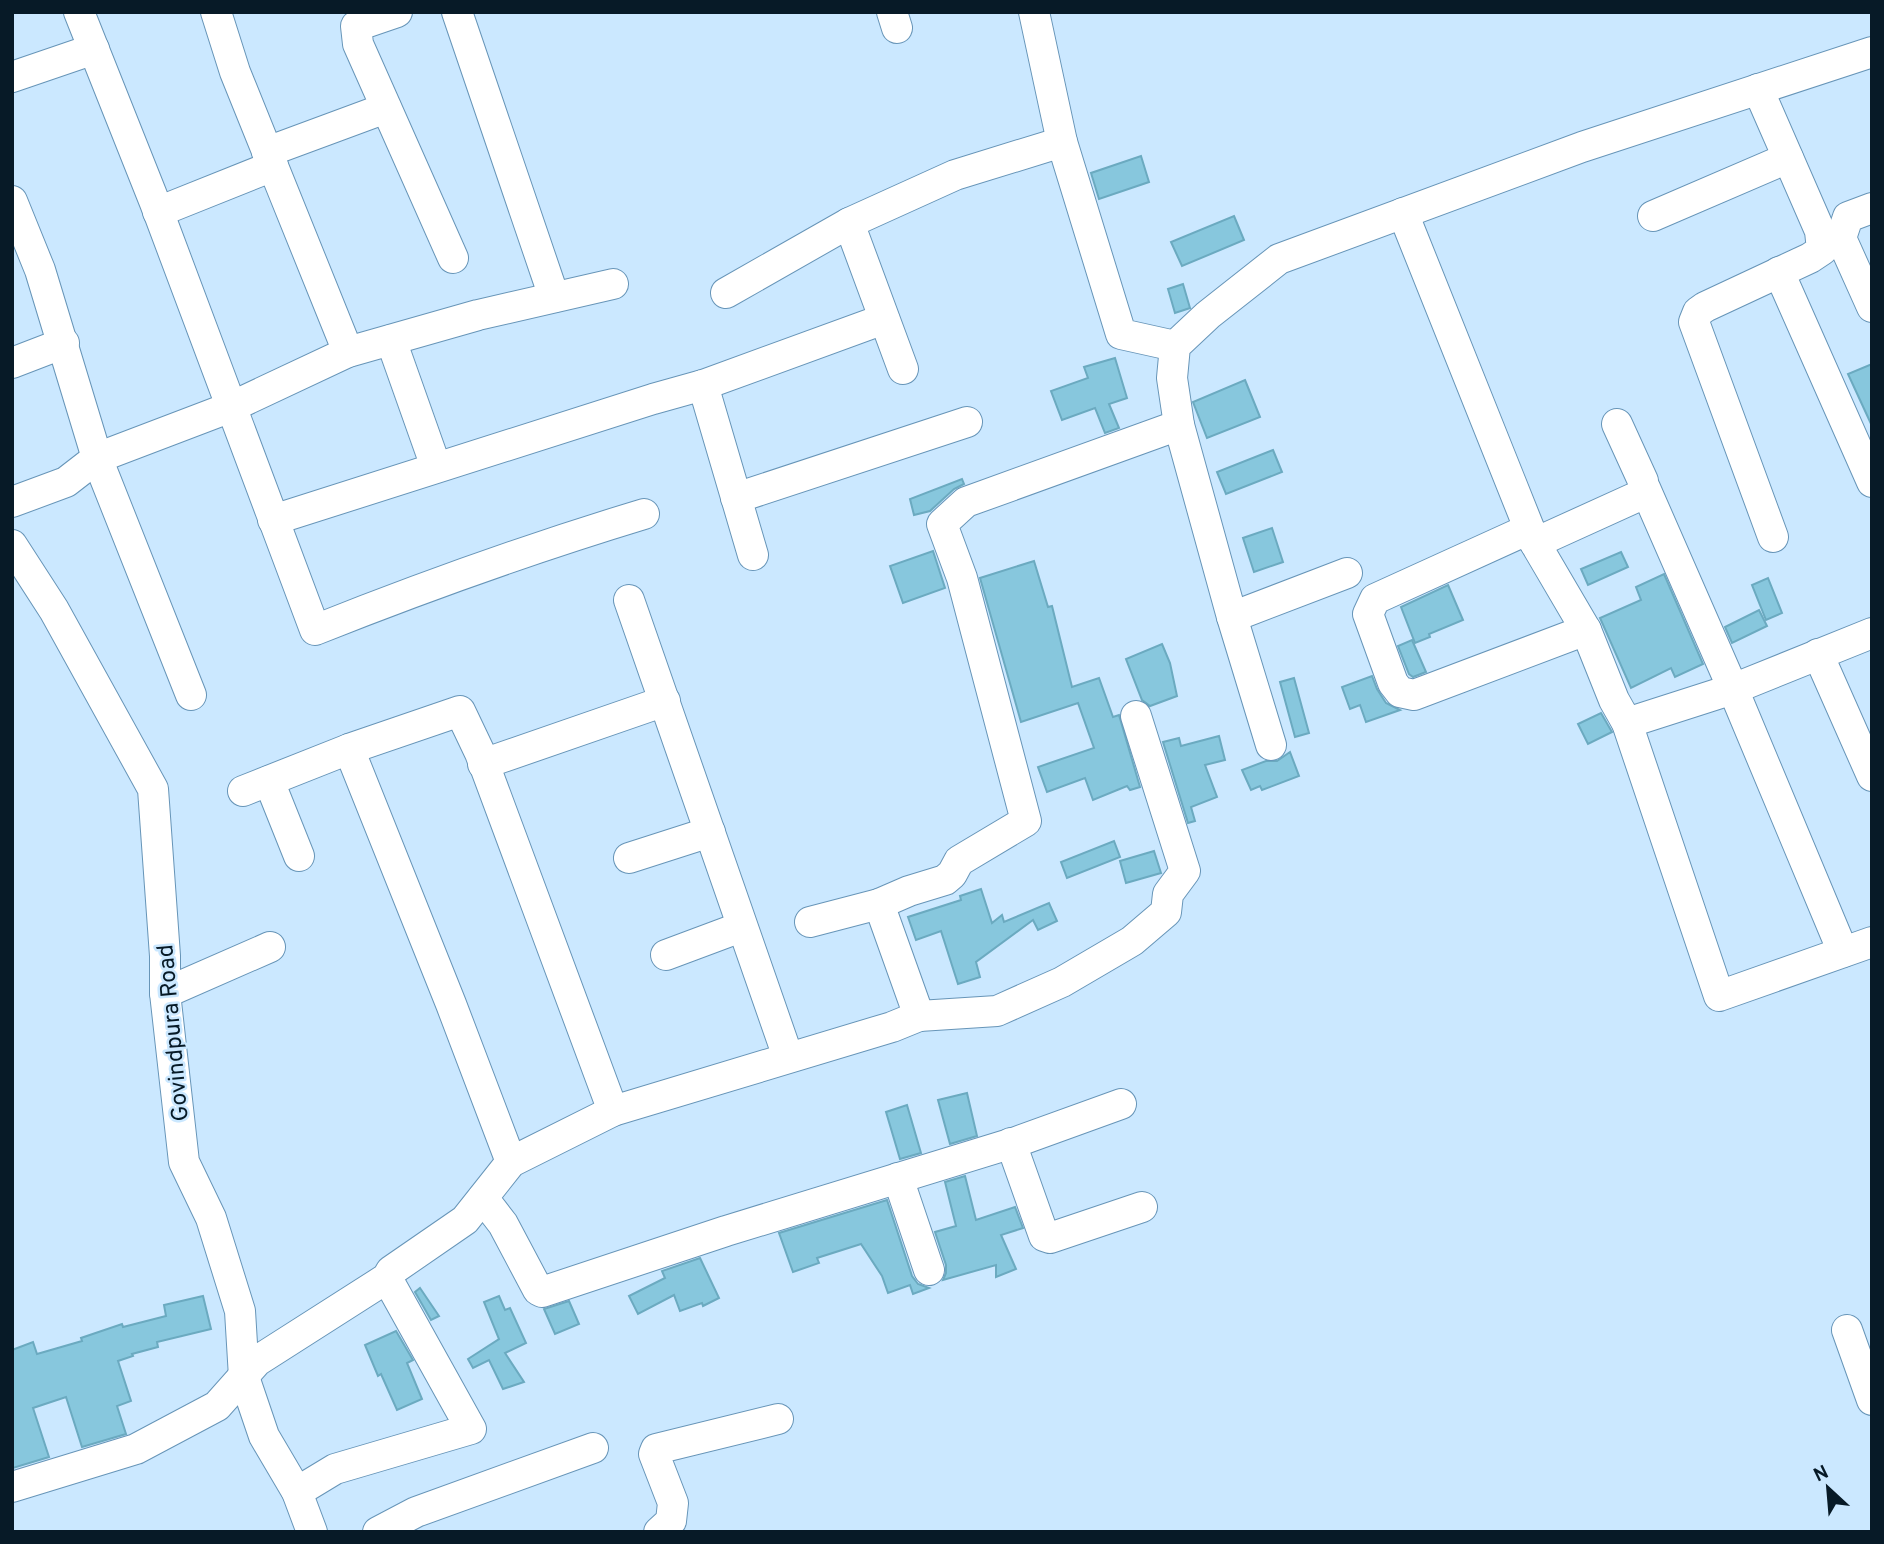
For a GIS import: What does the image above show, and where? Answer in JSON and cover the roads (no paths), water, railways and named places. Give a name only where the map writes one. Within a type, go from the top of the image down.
[{"type":"street","points":[[79,12],[158,212],[315,630],[416,590],[546,544],[644,514]]},
{"type":"street","points":[[216,12],[235,72],[348,352]]},
{"type":"street","points":[[457,12],[554,297]]},
{"type":"street","points":[[1034,12],[1062,142],[1121,334],[1175,346]]},
{"type":"street","points":[[379,15],[356,26],[358,44],[453,258]]},
{"type":"street","points":[[12,77],[94,50]]},
{"type":"street","points":[[1270,744],[1179,425],[1172,378],[1175,346],[1208,315],[1279,259],[1582,147],[1872,52]]},
{"type":"street","points":[[1758,89],[1819,231],[1822,250],[1705,307],[1698,312],[1694,322],[1773,537]]},
{"type":"street","points":[[158,212],[386,108]]},
{"type":"street","points":[[726,293],[849,223],[955,175],[1062,142]]},
{"type":"street","points":[[1653,216],[1788,158]]},
{"type":"street","points":[[1872,208],[1848,217],[1841,238],[1872,307]]},
{"type":"street","points":[[14,211],[40,270],[97,458],[191,695]]},
{"type":"street","points":[[1403,213],[1532,536],[1586,630],[1614,700],[1627,723],[1719,996],[1872,942]]},
{"type":"street","points":[[849,223],[903,369]]},
{"type":"street","points":[[1779,272],[1872,482]]},
{"type":"street","points":[[12,502],[66,482],[97,458],[232,407],[348,352],[478,315],[613,284]]},
{"type":"street","points":[[272,520],[653,399],[703,386],[884,319]]},
{"type":"street","points":[[391,340],[436,467]]},
{"type":"street","points":[[12,363],[64,343]]},
{"type":"street","points":[[703,386],[753,555]]},
{"type":"street","points":[[736,498],[967,422]]},
{"type":"street","points":[[1617,424],[1733,689],[1843,952]]},
{"type":"street","points":[[810,922],[879,904],[945,880],[959,861],[1026,821],[962,578],[943,524],[966,502],[1179,425]]},
{"type":"street","points":[[1586,630],[1414,695],[1401,692],[1393,683],[1368,614],[1375,599],[1532,536],[1638,498],[1643,494],[1644,488]]},
{"type":"street","name":"Govindpura Road","points":[[12,545],[60,620],[153,789],[165,956],[165,993],[184,1162],[211,1218],[240,1311],[244,1377],[264,1436],[297,1492],[312,1532]]},
{"type":"street","points":[[1232,617],[1347,573]]},
{"type":"street","points":[[629,600],[788,1057]]},
{"type":"street","points":[[1627,723],[1733,689],[1872,633]]},
{"type":"street","points":[[1818,654],[1872,776]]},
{"type":"street","points":[[483,764],[665,701]]},
{"type":"street","points":[[299,856],[256,786],[349,749],[460,711],[483,764],[613,1111]]},
{"type":"street","points":[[12,1487],[136,1449],[217,1406],[257,1362],[387,1278],[391,1271],[465,1220],[511,1162],[613,1111],[892,1027],[919,1016],[998,1011],[1062,982],[1132,941],[1166,912],[1168,894],[1185,871],[1136,716]]},
{"type":"street","points":[[349,749],[511,1162]]},
{"type":"street","points":[[629,858],[710,832]]},
{"type":"street","points":[[879,904],[919,1016]]},
{"type":"street","points":[[666,955],[741,927]]},
{"type":"street","points":[[165,993],[270,947]]},
{"type":"street","points":[[483,1198],[503,1224],[538,1290],[542,1292],[622,1264],[1011,1143],[1121,1104]]},
{"type":"street","points":[[1011,1143],[1044,1236],[1050,1238],[1142,1207]]},
{"type":"street","points":[[898,1178],[929,1270]]},
{"type":"street","points":[[297,1492],[335,1469],[471,1429],[387,1278]]},
{"type":"street","points":[[1847,1330],[1872,1401]]},
{"type":"street","points":[[659,1532],[671,1521],[673,1503],[654,1454],[656,1449],[778,1419]]},
{"type":"street","points":[[378,1532],[416,1512],[593,1448]]}]
